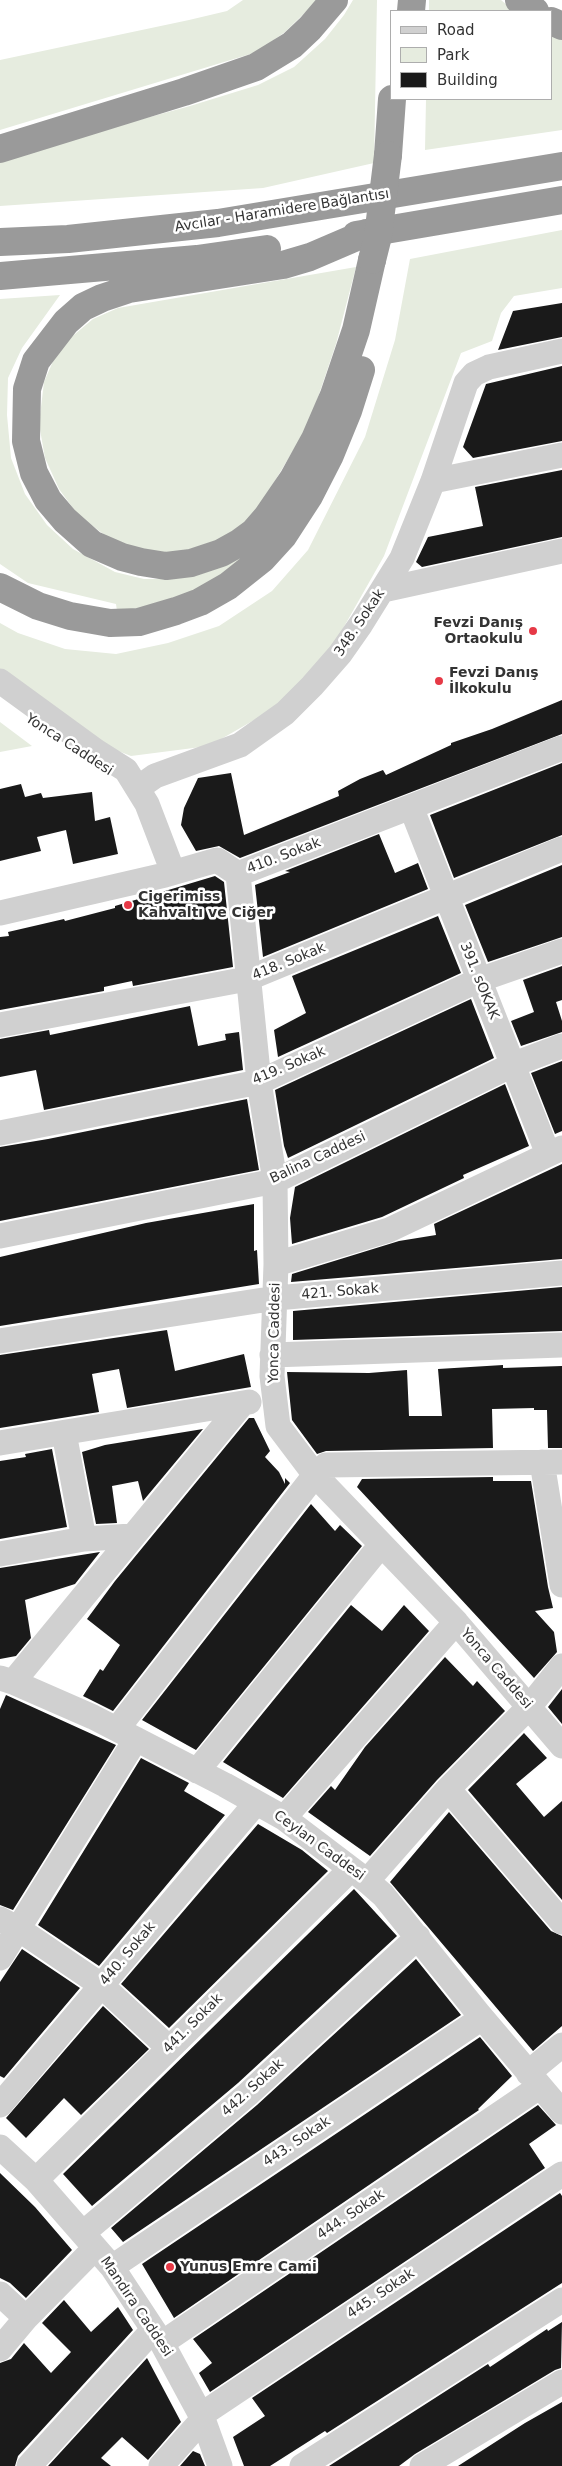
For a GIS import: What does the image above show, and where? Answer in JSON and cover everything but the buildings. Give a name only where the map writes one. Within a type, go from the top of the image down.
[{"type":"highway","points":[[0,149],[184,92],[256,67],[292,45],[310,28],[334,0]]},
{"type":"highway","points":[[519,0],[534,10]]},
{"type":"highway","points":[[366,233],[310,257],[292,262],[130,290],[102,298],[77,312],[53,337],[36,361],[27,389],[26,441],[34,473],[48,500],[65,520],[92,544],[122,557],[166,566],[191,564],[221,553],[254,532],[267,516],[293,479],[315,439],[334,395],[396,206],[392,100]]},
{"type":"highway","points":[[395,155],[406,100]]},
{"type":"highway","name":"Avcılar - Haramidere Bağlantısı","points":[[0,242],[68,239],[218,224],[562,166]]},
{"type":"highway","points":[[0,276],[197,259],[562,200]]},
{"type":"highway","points":[[0,587],[38,606],[70,616],[110,623],[139,622],[200,602],[228,586],[262,560],[283,536],[309,496],[330,456],[348,411],[364,361],[379,260]]},
{"type":"street","points":[[552,15],[562,25]]},
{"type":"street","name":"348. Sokak","points":[[138,788],[155,776],[240,745],[286,713],[340,654],[402,558],[433,480],[466,383],[480,370],[562,351]]},
{"type":"street","points":[[433,480],[562,455]]},
{"type":"street","points":[[383,590],[562,551]]},
{"type":"street","points":[[0,681],[96,751],[126,770],[138,788],[173,872]]},
{"type":"street","name":"Yonca Caddesi","points":[[0,700],[75,751],[138,788]]},
{"type":"street","name":"410. Sokak","points":[[0,914],[217,860],[238,874],[562,748]]},
{"type":"street","name":"391. sOKAK","points":[[412,807],[512,1065],[555,1151]]},
{"type":"street","name":"418. Sokak","points":[[0,1025],[247,979],[562,849]]},
{"type":"street","name":"Yonca Caddesi","points":[[238,874],[247,979],[259,1082],[275,1180],[276,1298],[272,1354],[278,1426],[315,1475],[456,1622],[562,1746]]},
{"type":"street","name":"419. Sokak","points":[[0,1133],[259,1082],[479,980],[562,951]]},
{"type":"street","name":"Balina Caddesi","points":[[0,1236],[275,1180],[512,1065],[562,1046]]},
{"type":"street","points":[[276,1264],[389,1230],[555,1151]]},
{"type":"street","name":"421. Sokak","points":[[0,1341],[276,1298],[562,1273]]},
{"type":"street","points":[[272,1354],[562,1345]]},
{"type":"street","points":[[0,1443],[242,1404],[274,1394]]},
{"type":"street","points":[[7,1680],[132,1536],[242,1404]]},
{"type":"street","points":[[64,1433],[84,1539]]},
{"type":"street","points":[[0,1958],[9,1924],[126,1734],[315,1475],[326,1465],[552,1462],[562,1585]]},
{"type":"street","points":[[0,1554],[84,1539],[132,1536]]},
{"type":"street","points":[[196,1771],[381,1545]]},
{"type":"street","points":[[284,1818],[456,1622]]},
{"type":"street","name":"441. Sokak","points":[[36,2180],[169,2048],[359,1875],[448,1789],[529,1707],[562,1666]]},
{"type":"street","name":"Ceylan Caddesi","points":[[7,1680],[126,1734],[284,1818],[359,1875],[383,1895],[533,2080],[562,2112]]},
{"type":"street","points":[[448,1789],[562,1922]]},
{"type":"street","name":"440. Sokak","points":[[0,2105],[256,1803]]},
{"type":"street","points":[[9,1924],[101,1985],[169,2048]]},
{"type":"street","name":"442. Sokak","points":[[0,2348],[89,2240],[418,1937]]},
{"type":"street","name":"443. Sokak","points":[[112,2267],[482,2018]]},
{"type":"street","name":"444. Sokak","points":[[28,2466],[158,2336],[533,2080],[562,2045]]},
{"type":"street","name":"Mandıra Caddesi","points":[[0,2148],[36,2180],[112,2267],[158,2336],[202,2417],[220,2466]]},
{"type":"street","name":"445. Sokak","points":[[161,2466],[202,2417],[562,2174]]},
{"type":"street","points":[[0,2294],[26,2318]]},
{"type":"street","points":[[302,2466],[562,2300]]},
{"type":"street","points":[[422,2466],[562,2382]]},
{"type":"green space","points":[[243,0],[318,0],[285,32],[257,52],[0,130],[0,60],[227,11]]},
{"type":"green space","points":[[353,0],[377,0],[374,163],[263,188],[0,206],[0,158],[190,106],[258,85],[294,67],[325,39]]},
{"type":"green space","points":[[429,0],[501,0],[513,10],[429,10]]},
{"type":"green space","points":[[552,35],[562,40],[562,130],[425,150],[426,100],[552,100]]},
{"type":"green space","points":[[562,230],[562,288],[514,296],[501,313],[492,341],[461,353],[384,556],[337,639],[282,704],[209,746],[131,756],[113,749],[0,669],[0,623],[18,633],[65,649],[116,654],[168,643],[219,626],[272,591],[308,550],[365,437],[395,340],[410,259]]},
{"type":"green space","points":[[356,267],[336,344],[309,424],[251,517],[233,533],[208,546],[181,553],[153,552],[133,548],[106,536],[78,515],[59,489],[45,458],[39,424],[44,382],[54,359],[69,339],[93,319],[118,308]]},
{"type":"green space","points":[[60,295],[22,348],[8,378],[7,415],[11,458],[25,494],[47,525],[73,549],[115,572],[144,579],[169,579],[256,551],[216,582],[163,605],[117,611],[116,604],[28,583],[0,564],[0,299]]},
{"type":"green space","points":[[0,722],[32,746],[0,752]]},
{"type":"place","name":"Fevzi Danış Ortaokulu","points":[[533,631]]},
{"type":"place","name":"Fevzi Danış İlkokulu","points":[[439,681]]},
{"type":"place","name":"Cigerimiss Kahvaltı ve Ciğer","points":[[128,905]]},
{"type":"place","name":"Yunus Emre Cami","points":[[170,2267]]}]
